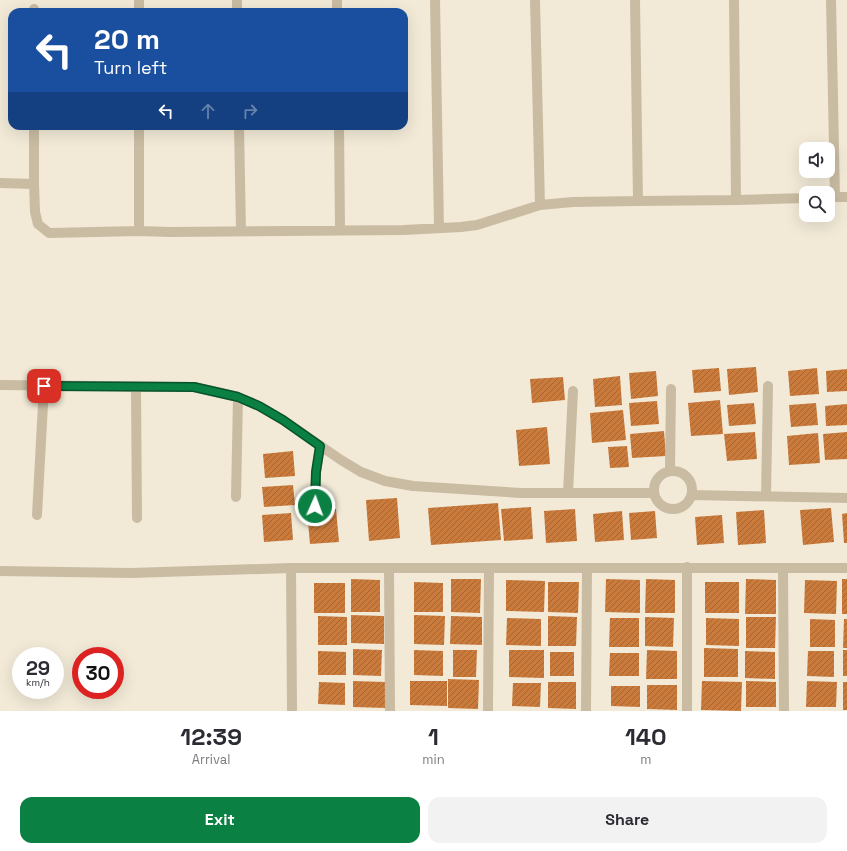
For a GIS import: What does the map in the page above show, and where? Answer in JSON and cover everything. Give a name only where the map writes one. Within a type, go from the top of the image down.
[{"type":"street","points":[[435,0],[439,228]]},
{"type":"street","points":[[535,0],[540,205]]},
{"type":"street","points":[[635,0],[638,201]]},
{"type":"street","points":[[734,0],[736,200]]},
{"type":"street","points":[[831,0],[831,186]]},
{"type":"street","points":[[34,130],[35,212],[38,224],[49,233],[139,231],[404,230],[477,225],[540,205],[573,202],[799,198]]},
{"type":"street","points":[[139,130],[139,231]]},
{"type":"street","points":[[239,130],[241,231]]},
{"type":"street","points":[[339,130],[340,230]]},
{"type":"street","points":[[0,183],[34,184]]},
{"type":"street","points":[[835,197],[847,197]]},
{"type":"street","points":[[0,385],[194,387],[238,397],[259,406],[283,420],[361,472],[385,481],[413,486],[521,493],[654,493]]},
{"type":"street","points":[[37,515],[44,386]]},
{"type":"street","points":[[766,496],[768,386]]},
{"type":"street","points":[[136,387],[137,518]]},
{"type":"street","points":[[670,470],[671,389]]},
{"type":"street","points":[[568,493],[573,391]]},
{"type":"street","points":[[236,497],[238,397]]},
{"type":"street","points":[[315,506],[316,472],[320,446]]},
{"type":"street","points":[[670,470],[682,472],[690,480],[692,486],[692,494],[687,503],[676,509],[671,509],[660,504],[654,493],[654,487],[659,476],[670,470]]},
{"type":"street","points":[[692,494],[847,498]]},
{"type":"street","points":[[687,567],[687,711]]},
{"type":"street","points":[[0,571],[131,573],[291,568],[847,568]]},
{"type":"street","points":[[291,568],[292,711]]},
{"type":"street","points":[[389,568],[390,711]]},
{"type":"street","points":[[488,711],[489,568]]},
{"type":"street","points":[[783,568],[784,711]]},
{"type":"street","points":[[586,711],[587,569]]},
{"type":"building","points":[[756,367],[758,392],[729,395],[727,369]]},
{"type":"building","points":[[719,368],[721,391],[694,393],[692,370]]},
{"type":"building","points":[[817,368],[819,394],[790,396],[788,371]]},
{"type":"building","points":[[847,369],[847,391],[827,392],[826,371]]},
{"type":"building","points":[[656,371],[658,396],[631,399],[629,373]]},
{"type":"building","points":[[620,376],[622,405],[595,407],[593,379]]},
{"type":"building","points":[[563,377],[565,400],[532,403],[530,379]]},
{"type":"building","points":[[720,400],[723,434],[691,436],[688,403]]},
{"type":"building","points":[[657,401],[659,424],[631,426],[629,403]]},
{"type":"building","points":[[754,403],[756,424],[729,426],[727,405]]},
{"type":"building","points":[[816,403],[818,425],[791,427],[789,405]]},
{"type":"building","points":[[847,404],[847,425],[826,426],[825,406]]},
{"type":"building","points":[[623,410],[626,440],[592,443],[590,413]]},
{"type":"building","points":[[547,427],[550,464],[519,466],[516,430]]},
{"type":"building","points":[[664,431],[666,456],[632,458],[630,434]]},
{"type":"building","points":[[755,432],[757,459],[727,461],[724,434]]},
{"type":"building","points":[[847,432],[847,459],[825,460],[823,434]]},
{"type":"building","points":[[818,433],[820,463],[789,465],[787,436]]},
{"type":"building","points":[[627,446],[629,467],[610,468],[608,447]]},
{"type":"building","points":[[293,451],[295,476],[265,478],[263,454]]},
{"type":"building","points":[[293,485],[295,505],[264,507],[262,487]]},
{"type":"building","points":[[397,498],[400,538],[369,541],[366,500]]},
{"type":"building","points":[[498,503],[501,540],[431,545],[428,508]]},
{"type":"building","points":[[531,507],[533,539],[504,541],[501,509]]},
{"type":"building","points":[[831,508],[834,542],[803,545],[800,510]]},
{"type":"building","points":[[336,509],[339,542],[310,544],[307,511]]},
{"type":"building","points":[[575,509],[577,541],[546,543],[544,511]]},
{"type":"building","points":[[764,510],[766,543],[738,545],[736,512]]},
{"type":"building","points":[[622,511],[624,540],[595,542],[593,514]]},
{"type":"building","points":[[655,511],[657,538],[631,540],[629,513]]},
{"type":"building","points":[[291,513],[293,540],[264,542],[262,515]]},
{"type":"building","points":[[847,513],[847,543],[844,543],[842,514]]},
{"type":"building","points":[[722,515],[724,543],[697,545],[695,517]]},
{"type":"building","points":[[351,579],[380,580],[380,612],[351,612]]},
{"type":"building","points":[[451,579],[481,579],[480,613],[451,612]]},
{"type":"building","points":[[606,579],[640,580],[640,613],[605,612]]},
{"type":"building","points":[[646,579],[675,580],[675,613],[645,613]]},
{"type":"building","points":[[746,579],[776,580],[776,614],[745,614]]},
{"type":"building","points":[[842,579],[847,579],[847,614],[842,614]]},
{"type":"building","points":[[506,580],[545,581],[544,612],[506,611]]},
{"type":"building","points":[[805,580],[837,581],[836,614],[804,613]]},
{"type":"building","points":[[414,582],[443,583],[443,612],[414,612]]},
{"type":"building","points":[[548,582],[579,582],[578,613],[548,612]]},
{"type":"building","points":[[705,582],[739,582],[739,613],[705,613]]},
{"type":"building","points":[[314,583],[345,583],[345,613],[314,613]]},
{"type":"building","points":[[351,615],[384,616],[384,644],[351,643]]},
{"type":"building","points":[[414,615],[445,616],[444,645],[414,644]]},
{"type":"building","points":[[318,616],[347,617],[347,645],[318,645]]},
{"type":"building","points":[[451,616],[482,617],[482,645],[450,644]]},
{"type":"building","points":[[548,616],[577,617],[576,646],[548,646]]},
{"type":"building","points":[[645,617],[674,618],[673,647],[645,646]]},
{"type":"building","points":[[746,617],[776,617],[775,648],[746,648]]},
{"type":"building","points":[[507,618],[541,619],[541,646],[506,645]]},
{"type":"building","points":[[610,618],[639,618],[639,647],[609,647]]},
{"type":"building","points":[[706,618],[739,619],[739,646],[706,645]]},
{"type":"building","points":[[810,619],[835,620],[835,647],[810,647]]},
{"type":"building","points":[[844,619],[847,619],[847,648],[843,648]]},
{"type":"building","points":[[704,648],[738,649],[738,677],[704,677]]},
{"type":"building","points":[[353,649],[382,650],[381,676],[353,675]]},
{"type":"building","points":[[414,650],[443,651],[443,676],[414,675]]},
{"type":"building","points":[[453,650],[477,650],[476,677],[453,677]]},
{"type":"building","points":[[509,650],[544,650],[544,678],[509,677]]},
{"type":"building","points":[[647,650],[677,651],[677,679],[646,679]]},
{"type":"building","points":[[843,650],[847,650],[847,676],[843,676]]},
{"type":"building","points":[[318,651],[346,652],[346,675],[318,675]]},
{"type":"building","points":[[745,651],[775,652],[775,679],[745,678]]},
{"type":"building","points":[[808,651],[834,651],[834,677],[807,676]]},
{"type":"building","points":[[550,652],[574,652],[574,676],[550,676]]},
{"type":"building","points":[[610,653],[639,653],[639,676],[609,676]]},
{"type":"building","points":[[448,679],[479,680],[478,709],[448,708]]},
{"type":"building","points":[[353,681],[386,682],[386,708],[353,707]]},
{"type":"building","points":[[410,681],[447,681],[447,706],[410,705]]},
{"type":"building","points":[[702,681],[742,682],[741,711],[701,710]]},
{"type":"building","points":[[746,681],[776,682],[776,707],[746,707]]},
{"type":"building","points":[[807,681],[837,682],[836,707],[806,707]]},
{"type":"building","points":[[319,682],[345,683],[345,705],[318,704]]},
{"type":"building","points":[[548,682],[576,682],[576,709],[548,708]]},
{"type":"building","points":[[843,682],[847,682],[847,710],[843,710]]},
{"type":"building","points":[[513,683],[541,683],[540,707],[512,706]]},
{"type":"building","points":[[647,685],[677,685],[677,710],[647,709]]},
{"type":"building","points":[[611,686],[640,686],[640,707],[611,706]]},
{"type":"route","points":[[44,386],[194,387],[238,397],[259,406],[283,420],[320,446],[316,472],[315,506]]}]
